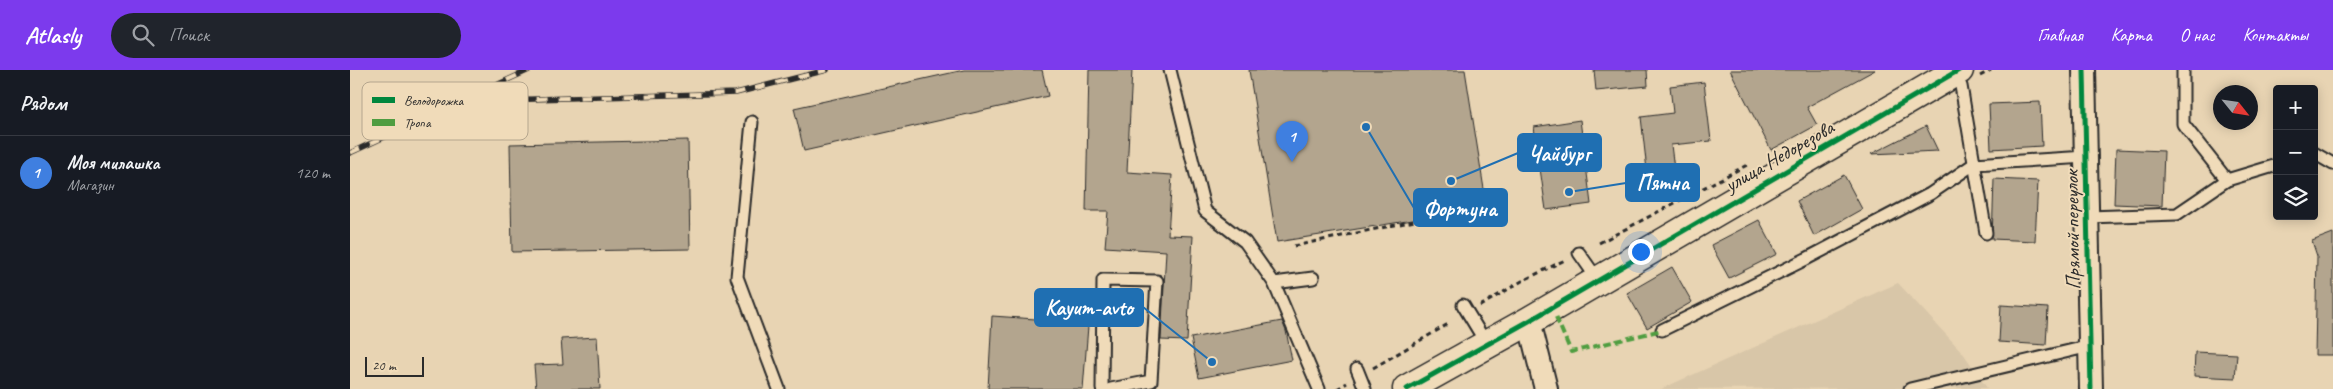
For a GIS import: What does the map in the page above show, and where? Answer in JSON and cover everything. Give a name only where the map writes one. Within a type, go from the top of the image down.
[{"type":"street","name":"Прямой переулок","points":[[2084,70],[2091,389]]},
{"type":"street","name":"улица Недорезова","points":[[1407,389],[1598,280],[1928,79],[1960,78]]},
{"type":"street","points":[[1528,321],[1546,389]]},
{"type":"lane","points":[[1170,70],[1205,211],[1245,242],[1274,283],[1319,389]]},
{"type":"lane","points":[[2183,70],[2184,124],[2227,180]]},
{"type":"lane","points":[[1960,78],[1986,233]]},
{"type":"lane","points":[[752,122],[737,277],[779,389]]},
{"type":"lane","points":[[2318,155],[2333,164]]},
{"type":"lane","points":[[1662,330],[1806,259],[1930,194],[1974,164],[2086,157]]},
{"type":"lane","points":[[2088,217],[2177,214],[2227,180],[2273,166]]},
{"type":"lane","points":[[1575,255],[1598,280]]},
{"type":"lane","points":[[1274,283],[1313,278]]},
{"type":"lane","points":[[1102,389],[1103,280],[1157,281],[1152,381],[1111,389]]},
{"type":"lane","points":[[1468,307],[1486,343]]},
{"type":"lane","points":[[1910,389],[2090,346]]},
{"type":"lane","points":[[1362,370],[1365,389]]},
{"type":"path","points":[[1599,243],[1750,163]]},
{"type":"path","points":[[1294,246],[1424,219],[1496,208]]},
{"type":"path","points":[[1468,307],[1575,255]]},
{"type":"path","points":[[1362,370],[1450,323]]},
{"type":"shaded area","points":[[1898,283],[1963,353],[1987,388],[1661,389]]},
{"type":"building","points":[[964,70],[1042,70],[1048,96],[804,151],[794,108]]},
{"type":"building","points":[[1089,70],[1132,70],[1127,172],[1172,175],[1168,235],[1193,236],[1187,341],[1161,340],[1166,251],[1105,247],[1108,211],[1086,211]]},
{"type":"building","points":[[1249,70],[1465,70],[1487,208],[1277,242]]},
{"type":"building","points":[[1594,70],[1647,70],[1648,86],[1596,91]]},
{"type":"building","points":[[1730,70],[1875,70],[1807,107],[1817,125],[1771,150]]},
{"type":"building","points":[[1704,82],[1711,141],[1671,145],[1676,185],[1649,188],[1641,117],[1673,113],[1670,86]]},
{"type":"building","points":[[2040,102],[2042,146],[1991,149],[1989,104]]},
{"type":"building","points":[[1580,120],[1591,204],[1546,210],[1534,127]]},
{"type":"building","points":[[1926,126],[1938,151],[1871,154]]},
{"type":"building","points":[[688,140],[690,249],[512,252],[510,144]]},
{"type":"building","points":[[2116,149],[2164,151],[2162,206],[2114,204]]},
{"type":"building","points":[[1844,175],[1862,209],[1814,236],[1797,201]]},
{"type":"building","points":[[1994,179],[2038,181],[2035,241],[1992,239]]},
{"type":"building","points":[[1759,220],[1777,254],[1729,278],[1711,245]]},
{"type":"building","points":[[2333,233],[2333,355],[2315,355],[2317,256],[2312,241]]},
{"type":"building","points":[[1672,267],[1692,302],[1647,328],[1627,293]]},
{"type":"building","points":[[1052,298],[1090,301],[1083,389],[988,389],[992,316],[1050,320]]},
{"type":"building","points":[[2001,305],[2048,308],[2046,345],[1999,342]]},
{"type":"building","points":[[1282,321],[1292,360],[1199,378],[1191,338]]},
{"type":"building","points":[[597,337],[600,389],[536,389],[534,365],[563,364],[561,339]]},
{"type":"building","points":[[2195,352],[2237,354],[2235,378],[2194,376]]},
{"type":"railway","points":[[503,82],[529,70]]},
{"type":"railway","points":[[528,99],[736,93],[827,70]]},
{"type":"railway","points":[[350,153],[378,140]]},
{"type":"marked path","points":[[1556,317],[1571,352],[1662,330]]},
{"type":"cycle path","points":[[1407,389],[1529,321],[1959,70]]},
{"type":"cycle path","points":[[2084,70],[2091,389]]},
{"type":"place","name":"Фортуна","points":[[1366,127]]},
{"type":"place","name":"Моя милашка","points":[[1292,162]]},
{"type":"place","name":"Чайбург","points":[[1451,181]]},
{"type":"place","name":"Пятна","points":[[1569,192]]},
{"type":"place","name":"Kayum-avto","points":[[1212,362]]}]
